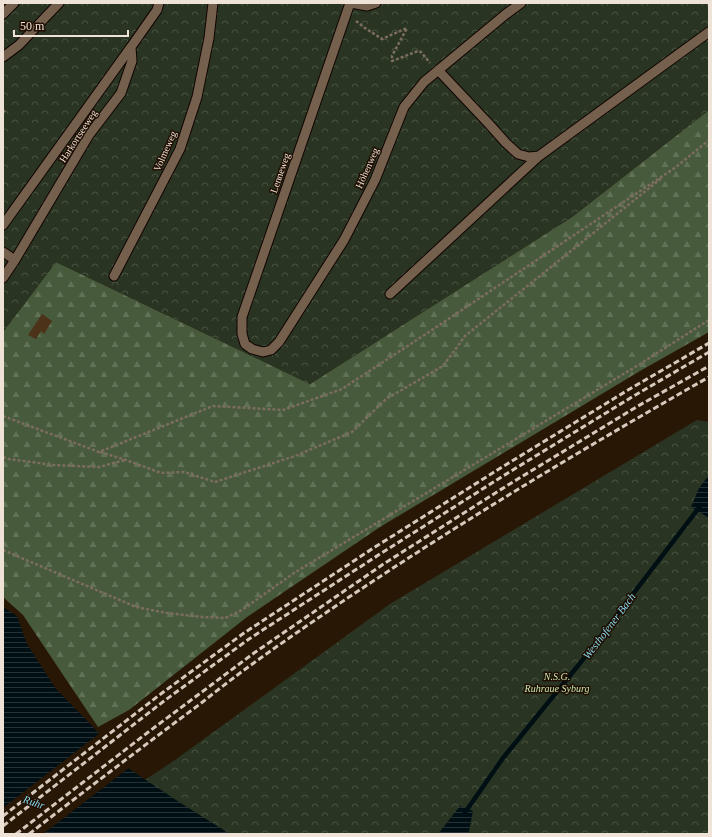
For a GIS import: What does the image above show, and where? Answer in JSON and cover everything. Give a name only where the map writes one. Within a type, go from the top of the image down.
[{"type":"lane","points":[[3,14],[14,3]]},
{"type":"lane","points":[[3,57],[19,45],[59,3]]},
{"type":"lane","points":[[3,225],[157,10],[158,3]]},
{"type":"lane","name":"Volmeweg","points":[[114,276],[180,149],[197,96],[209,38],[213,3]]},
{"type":"lane","points":[[350,3],[367,6],[376,3]]},
{"type":"lane","name":"Lenneweg","points":[[252,349],[245,344],[242,334],[242,316],[350,3]]},
{"type":"lane","name":"Höhenweg","points":[[252,349],[263,352],[271,350],[279,342],[344,240],[375,180],[404,107],[424,82],[520,3]]},
{"type":"lane","points":[[390,294],[539,156],[709,32]]},
{"type":"lane","name":"Harkortseeweg","points":[[3,278],[89,135],[121,93],[132,62],[131,46]]},
{"type":"lane","points":[[437,71],[518,154],[529,157],[539,156]]},
{"type":"lane","points":[[3,252],[15,260]]},
{"type":"path","points":[[347,12],[365,28],[382,39],[408,28],[392,56],[392,61],[418,51],[421,52],[437,71]]},
{"type":"path","points":[[3,110],[5,112],[3,114]]},
{"type":"path","points":[[3,416],[99,452],[161,473],[184,472],[215,482],[295,456],[352,432],[386,399],[444,366],[465,336],[709,140]]},
{"type":"path","points":[[99,452],[213,406],[283,410],[342,389],[676,167]]},
{"type":"path","points":[[3,550],[136,607],[202,618],[225,618],[242,610],[294,573],[633,368],[709,320]]},
{"type":"path","points":[[3,457],[53,465],[99,468],[126,460]]},
{"type":"green space","points":[[3,3],[709,3],[709,110],[572,217],[310,384],[56,262],[3,332]]},
{"type":"green space","points":[[709,110],[709,332],[640,371],[380,527],[247,617],[129,710],[98,727],[23,615],[3,597],[3,332],[56,262],[310,384],[572,217]]},
{"type":"green space","name":"N.S.G. Ruhraue Syburg","points":[[697,420],[709,422],[709,834],[208,834],[145,780],[175,760],[390,604]]},
{"type":"water","points":[[709,475],[709,518],[691,507],[699,488]]},
{"type":"water","name":"Ruhr","points":[[3,607],[17,616],[27,644],[56,689],[95,729],[128,768],[230,834],[3,834]]},
{"type":"water","points":[[460,806],[473,811],[469,832],[467,834],[438,834]]},
{"type":"pier","points":[[101,732],[130,767],[43,834],[3,834],[3,808]]},
{"type":"building","points":[[42,314],[52,321],[44,334],[41,331],[36,339],[28,335]]},
{"type":"waterway","name":"Westhofener Bach","points":[[464,814],[503,758],[581,662],[701,505]]},
{"type":"railway","points":[[3,816],[162,693],[244,633],[375,547],[499,469],[628,390],[709,343]]},
{"type":"railway","points":[[3,826],[164,701],[249,639],[503,476],[709,352]]},
{"type":"railway","points":[[16,834],[254,653],[385,563],[508,485],[638,406],[709,366]]},
{"type":"railway","points":[[29,834],[238,674],[371,582],[538,477],[709,377]]}]
